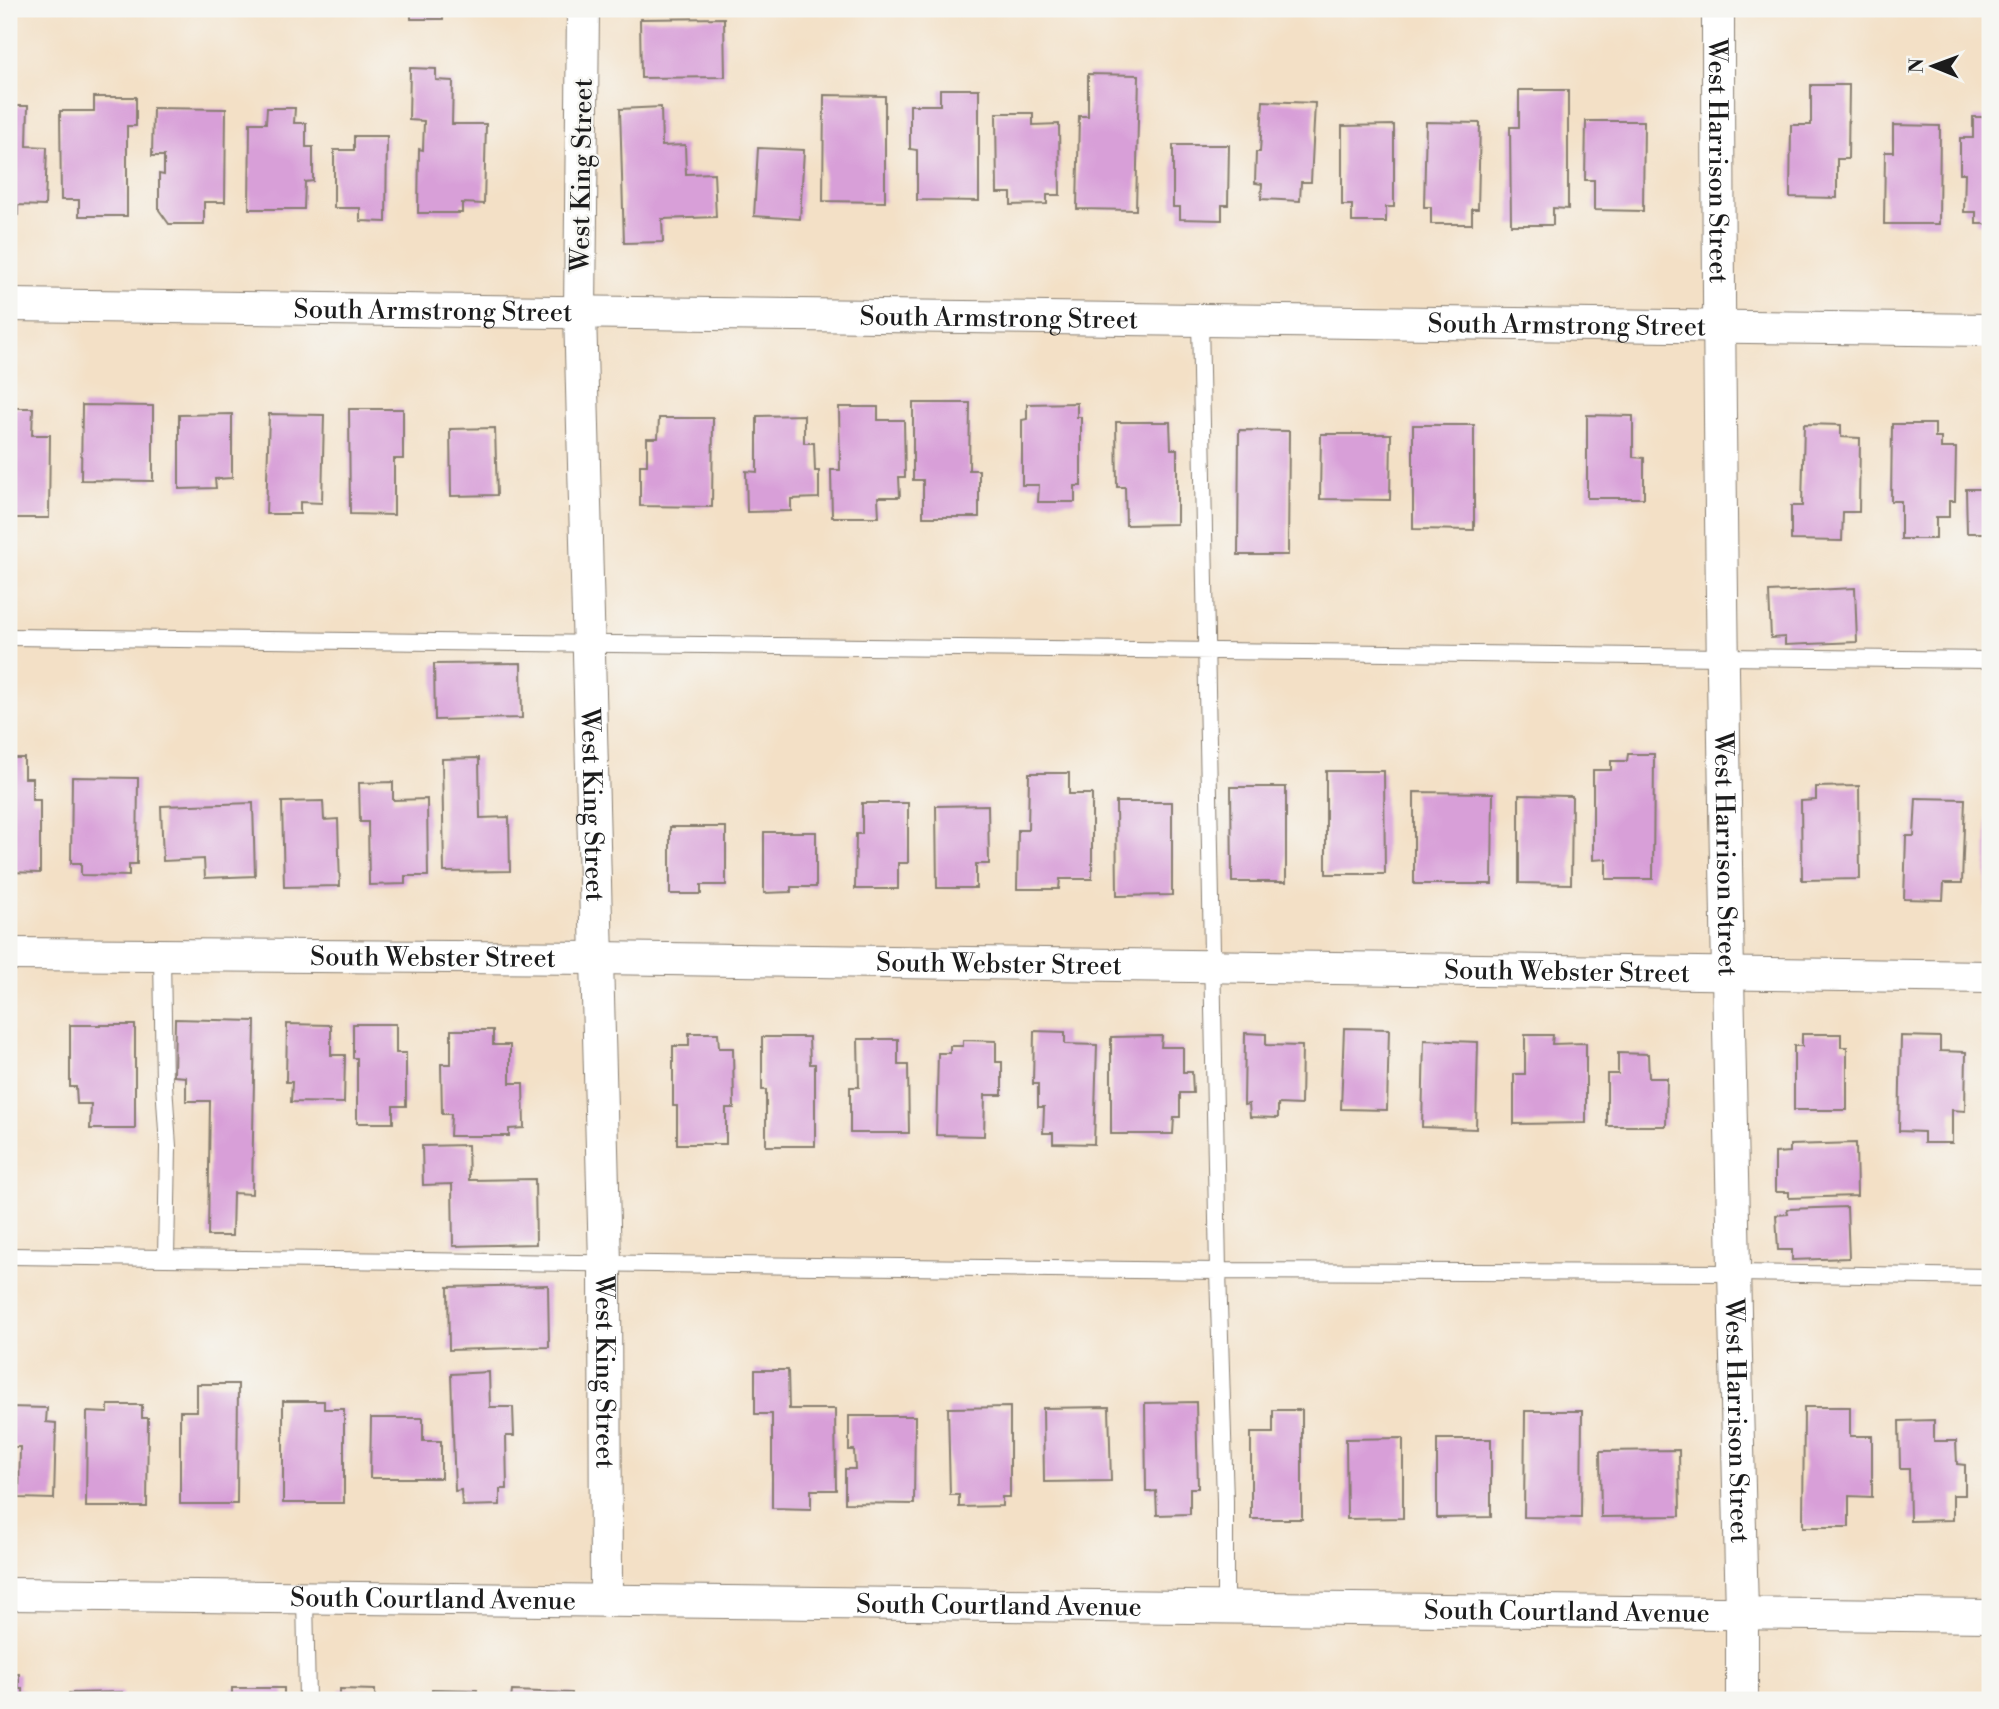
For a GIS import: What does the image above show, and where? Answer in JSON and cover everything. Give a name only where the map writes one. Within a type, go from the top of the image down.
[{"type":"street","name":"West King Street","points":[[583,9],[580,312],[605,1263],[606,1601]]},
{"type":"street","name":"West Harrison Street","points":[[1718,9],[1718,327],[1727,974],[1742,1700]]},
{"type":"street","name":"South Armstrong Street","points":[[9,305],[1990,330]]},
{"type":"street","name":"South Webster Street","points":[[9,954],[597,958],[1990,977]]},
{"type":"street","name":"South Courtland Avenue","points":[[9,1594],[1990,1616]]},
{"type":"lane","points":[[1200,319],[1225,1606]]},
{"type":"lane","points":[[9,637],[1990,660]]},
{"type":"lane","points":[[162,955],[164,1084],[169,1147],[166,1258]]},
{"type":"lane","points":[[9,1256],[1218,1271],[1990,1277]]},
{"type":"lane","points":[[305,1597],[307,1700]]},
{"type":"building","points":[[411,9],[443,9],[443,19],[411,19]]},
{"type":"building","points":[[724,18],[725,77],[641,78],[640,19]]},
{"type":"building","points":[[410,68],[436,69],[436,80],[453,81],[452,124],[486,124],[484,204],[462,203],[462,213],[418,213],[419,149],[423,150],[424,121],[409,120]]},
{"type":"building","points":[[1088,74],[1139,75],[1136,210],[1077,209],[1079,116],[1088,116]]},
{"type":"building","points":[[1811,85],[1849,85],[1848,159],[1837,159],[1837,198],[1790,197],[1791,125],[1811,125]]},
{"type":"building","points":[[940,89],[979,89],[979,201],[917,200],[917,150],[910,149],[910,105],[940,105]]},
{"type":"building","points":[[1519,90],[1568,90],[1568,209],[1553,208],[1553,225],[1511,225],[1510,127],[1519,127]]},
{"type":"building","points":[[824,95],[885,96],[885,202],[823,201]]},
{"type":"building","points":[[94,97],[136,97],[136,126],[127,126],[127,216],[79,216],[79,200],[61,200],[60,111],[94,111]]},
{"type":"building","points":[[1263,101],[1315,103],[1311,182],[1301,182],[1300,201],[1261,199],[1262,184],[1255,183]]},
{"type":"building","points":[[9,106],[28,106],[27,146],[47,147],[45,206],[18,205],[18,215],[9,215]]},
{"type":"building","points":[[661,107],[662,146],[685,145],[686,174],[714,173],[716,217],[662,219],[663,242],[624,243],[620,109]]},
{"type":"building","points":[[153,108],[226,109],[225,202],[204,202],[204,224],[169,224],[159,210],[159,174],[164,175],[164,156],[152,156]]},
{"type":"building","points":[[267,108],[295,108],[294,123],[306,123],[306,147],[313,147],[313,181],[305,182],[304,209],[249,209],[250,123],[266,123]]},
{"type":"building","points":[[996,113],[1033,113],[1033,125],[1059,124],[1060,195],[1047,195],[1047,204],[1011,205],[1011,193],[997,193]]},
{"type":"building","points":[[1973,117],[1990,117],[1990,224],[1976,224],[1976,212],[1964,212],[1965,173],[1960,173],[1960,138],[1973,138]]},
{"type":"building","points":[[1586,121],[1644,121],[1643,211],[1594,210],[1594,180],[1585,180]]},
{"type":"building","points":[[1426,122],[1480,123],[1478,209],[1472,209],[1472,224],[1431,224],[1431,207],[1424,207]]},
{"type":"building","points":[[1394,125],[1394,207],[1386,207],[1386,222],[1352,222],[1352,205],[1342,205],[1342,126]]},
{"type":"building","points":[[1893,125],[1940,126],[1939,224],[1884,224],[1885,152],[1893,152]]},
{"type":"building","points":[[354,136],[387,136],[386,222],[360,221],[360,208],[334,208],[334,150],[354,150]]},
{"type":"building","points":[[1173,145],[1229,145],[1228,205],[1222,205],[1222,220],[1180,219],[1180,207],[1173,207]]},
{"type":"building","points":[[758,148],[804,150],[800,219],[754,216]]},
{"type":"building","points":[[913,403],[970,403],[969,470],[979,470],[979,517],[923,517],[923,480],[913,480]]},
{"type":"building","points":[[1077,403],[1077,417],[1081,417],[1081,486],[1075,486],[1075,502],[1038,502],[1039,485],[1022,485],[1022,420],[1027,419],[1027,404]]},
{"type":"building","points":[[82,405],[153,406],[153,481],[81,480]]},
{"type":"building","points":[[839,407],[878,407],[878,420],[904,420],[905,477],[899,477],[900,497],[878,497],[879,517],[832,517],[831,470],[840,470]]},
{"type":"building","points":[[9,408],[33,408],[32,435],[50,435],[49,518],[9,518]]},
{"type":"building","points":[[349,409],[403,409],[403,459],[394,459],[394,515],[350,514]]},
{"type":"building","points":[[232,414],[232,478],[215,479],[216,488],[179,489],[179,415]]},
{"type":"building","points":[[269,414],[324,415],[322,503],[300,502],[300,514],[266,514]]},
{"type":"building","points":[[804,415],[804,443],[814,443],[815,471],[819,471],[819,498],[791,499],[791,511],[747,512],[746,471],[757,472],[757,416]]},
{"type":"building","points":[[1587,415],[1633,416],[1633,457],[1644,458],[1644,498],[1587,498]]},
{"type":"building","points":[[659,418],[713,418],[712,507],[640,506],[640,465],[647,465],[647,438],[658,438]]},
{"type":"building","points":[[1116,422],[1170,422],[1171,449],[1177,449],[1177,524],[1126,525],[1125,487],[1117,487]]},
{"type":"building","points":[[1804,424],[1841,425],[1841,437],[1860,438],[1859,512],[1843,512],[1842,541],[1791,540],[1791,506],[1802,506]]},
{"type":"building","points":[[1892,424],[1935,424],[1935,438],[1941,438],[1941,448],[1956,448],[1955,501],[1949,501],[1949,517],[1936,517],[1936,539],[1901,539],[1901,501],[1891,501]]},
{"type":"building","points":[[1413,425],[1474,425],[1474,530],[1413,529]]},
{"type":"building","points":[[495,428],[497,495],[451,496],[450,429]]},
{"type":"building","points":[[1239,430],[1289,431],[1288,555],[1238,555]]},
{"type":"building","points":[[1321,434],[1391,434],[1390,500],[1320,499]]},
{"type":"building","points":[[1966,489],[1990,489],[1990,533],[1967,533]]},
{"type":"building","points":[[1855,588],[1857,642],[1785,645],[1785,637],[1771,638],[1769,592]]},
{"type":"building","points":[[521,663],[522,718],[435,720],[434,664]]},
{"type":"building","points":[[1628,754],[1654,754],[1653,879],[1606,879],[1606,859],[1593,860],[1593,770],[1611,770],[1611,761],[1627,761]]},
{"type":"building","points":[[9,758],[24,758],[24,778],[32,778],[32,800],[40,800],[40,873],[9,872]]},
{"type":"building","points":[[479,758],[480,818],[509,817],[510,871],[444,872],[442,759]]},
{"type":"building","points":[[1326,771],[1384,771],[1385,874],[1326,874]]},
{"type":"building","points":[[1029,773],[1069,773],[1069,794],[1092,794],[1092,879],[1060,879],[1059,889],[1017,889],[1018,830],[1028,830]]},
{"type":"building","points":[[72,777],[138,778],[137,864],[129,864],[129,876],[81,875],[81,863],[71,863]]},
{"type":"building","points":[[393,782],[393,800],[427,799],[428,876],[405,876],[405,884],[369,885],[368,822],[360,822],[359,783]]},
{"type":"building","points":[[1859,786],[1860,879],[1802,880],[1801,801],[1816,800],[1816,787]]},
{"type":"building","points":[[1231,787],[1286,787],[1286,882],[1232,882]]},
{"type":"building","points":[[1414,792],[1493,793],[1492,884],[1414,884]]},
{"type":"building","points":[[1519,795],[1572,796],[1571,884],[1519,883]]},
{"type":"building","points":[[1916,798],[1965,799],[1962,883],[1944,883],[1943,900],[1904,899],[1906,836],[1914,836]]},
{"type":"building","points":[[323,801],[324,820],[338,819],[340,886],[284,887],[282,802]]},
{"type":"building","points":[[1116,802],[1172,802],[1172,895],[1117,896]]},
{"type":"building","points":[[253,803],[255,876],[205,878],[204,859],[163,861],[161,806]]},
{"type":"building","points":[[862,803],[908,803],[908,863],[898,863],[898,889],[855,889],[856,834],[862,834]]},
{"type":"building","points":[[988,805],[989,864],[976,864],[976,888],[937,888],[936,806]]},
{"type":"building","points":[[1987,819],[1990,819],[1990,906],[1986,906]]},
{"type":"building","points":[[670,827],[726,827],[726,885],[701,885],[701,894],[670,894]]},
{"type":"building","points":[[764,832],[816,832],[816,887],[791,887],[791,892],[764,893]]},
{"type":"building","points":[[175,1019],[255,1021],[252,1194],[233,1193],[232,1236],[208,1236],[210,1101],[186,1101],[186,1077],[174,1076]]},
{"type":"building","points":[[287,1024],[331,1025],[331,1055],[345,1055],[344,1103],[291,1102],[292,1082],[286,1082]]},
{"type":"building","points":[[353,1024],[396,1024],[396,1053],[406,1053],[406,1106],[393,1106],[393,1123],[357,1123],[357,1058],[353,1058]]},
{"type":"building","points":[[70,1025],[135,1025],[135,1129],[90,1129],[91,1104],[77,1104],[76,1087],[70,1087]]},
{"type":"building","points":[[1344,1028],[1389,1029],[1387,1110],[1341,1109]]},
{"type":"building","points":[[451,1030],[493,1030],[493,1045],[510,1045],[510,1083],[523,1083],[524,1128],[509,1129],[509,1136],[450,1136],[451,1114],[442,1114],[441,1064],[451,1064]]},
{"type":"building","points":[[1034,1031],[1065,1032],[1065,1044],[1097,1045],[1094,1144],[1053,1143],[1053,1133],[1043,1133],[1044,1107],[1038,1107],[1038,1084],[1033,1084]]},
{"type":"building","points":[[689,1033],[718,1033],[719,1048],[733,1048],[734,1108],[726,1108],[726,1144],[677,1144],[677,1106],[673,1106],[673,1046],[689,1046]]},
{"type":"building","points":[[1245,1033],[1266,1034],[1266,1045],[1302,1046],[1301,1105],[1278,1104],[1278,1118],[1250,1117],[1249,1104],[1244,1105]]},
{"type":"building","points":[[1802,1034],[1841,1034],[1841,1047],[1847,1047],[1847,1110],[1794,1110],[1794,1046],[1802,1046]]},
{"type":"building","points":[[1525,1035],[1553,1035],[1552,1044],[1586,1043],[1586,1123],[1514,1124],[1514,1074],[1525,1074]]},
{"type":"building","points":[[1162,1036],[1161,1047],[1183,1047],[1183,1072],[1192,1072],[1193,1093],[1180,1093],[1180,1117],[1174,1117],[1173,1134],[1111,1134],[1111,1037]]},
{"type":"building","points":[[1901,1036],[1940,1037],[1940,1051],[1966,1052],[1965,1111],[1952,1110],[1952,1143],[1924,1143],[1924,1132],[1899,1131]]},
{"type":"building","points":[[762,1037],[809,1037],[810,1064],[815,1064],[815,1146],[766,1146]]},
{"type":"building","points":[[858,1039],[898,1039],[898,1065],[908,1065],[909,1133],[850,1133],[850,1087],[859,1087]]},
{"type":"building","points":[[963,1040],[996,1041],[996,1062],[1002,1062],[1002,1095],[985,1095],[984,1136],[936,1135],[938,1053],[950,1053],[950,1046],[963,1046]]},
{"type":"building","points":[[1424,1040],[1478,1042],[1476,1129],[1422,1127]]},
{"type":"building","points":[[1618,1053],[1648,1054],[1649,1078],[1667,1078],[1666,1126],[1607,1126],[1607,1074],[1618,1074]]},
{"type":"building","points":[[1856,1143],[1857,1196],[1789,1198],[1789,1192],[1775,1192],[1775,1153],[1790,1152],[1790,1145]]},
{"type":"building","points":[[468,1145],[469,1180],[535,1179],[536,1244],[453,1246],[452,1184],[423,1185],[422,1146]]},
{"type":"building","points":[[1847,1207],[1849,1258],[1792,1260],[1792,1250],[1778,1250],[1776,1215],[1788,1214],[1787,1209]]},
{"type":"building","points":[[548,1285],[549,1347],[449,1350],[448,1287]]},
{"type":"building","points":[[755,1370],[788,1370],[789,1409],[835,1409],[836,1490],[811,1490],[811,1509],[772,1508],[772,1414],[755,1414]]},
{"type":"building","points":[[489,1372],[490,1407],[513,1407],[514,1436],[506,1436],[507,1489],[500,1489],[500,1505],[462,1506],[461,1490],[455,1491],[451,1374]]},
{"type":"building","points":[[197,1384],[238,1384],[237,1504],[180,1504],[180,1411],[197,1411]]},
{"type":"building","points":[[283,1401],[324,1401],[324,1409],[344,1409],[344,1503],[283,1503]]},
{"type":"building","points":[[1196,1402],[1198,1488],[1190,1488],[1190,1514],[1157,1515],[1156,1491],[1146,1492],[1145,1403]]},
{"type":"building","points":[[108,1405],[142,1405],[142,1418],[148,1418],[147,1507],[86,1507],[87,1412],[108,1413]]},
{"type":"building","points":[[9,1407],[47,1408],[46,1422],[56,1423],[54,1499],[19,1498],[20,1447],[9,1447]]},
{"type":"building","points":[[1010,1407],[1010,1497],[1002,1497],[1002,1506],[959,1507],[959,1495],[950,1495],[948,1408]]},
{"type":"building","points":[[1109,1407],[1111,1481],[1044,1482],[1043,1408]]},
{"type":"building","points":[[1804,1407],[1850,1407],[1850,1436],[1872,1436],[1872,1497],[1849,1496],[1849,1527],[1803,1527]]},
{"type":"building","points":[[1273,1410],[1302,1410],[1302,1519],[1251,1519],[1251,1433],[1273,1433]]},
{"type":"building","points":[[1525,1411],[1582,1411],[1581,1518],[1524,1517]]},
{"type":"building","points":[[849,1416],[915,1416],[914,1504],[845,1503],[845,1469],[855,1469],[854,1450],[849,1450]]},
{"type":"building","points":[[371,1418],[423,1418],[423,1441],[441,1441],[441,1478],[370,1478]]},
{"type":"building","points":[[1934,1420],[1934,1441],[1956,1441],[1957,1464],[1965,1465],[1965,1495],[1953,1495],[1953,1520],[1910,1521],[1909,1469],[1900,1469],[1899,1421]]},
{"type":"building","points":[[1403,1438],[1403,1518],[1347,1519],[1346,1439]]},
{"type":"building","points":[[1437,1439],[1491,1439],[1491,1517],[1437,1518]]},
{"type":"building","points":[[1679,1450],[1680,1516],[1601,1517],[1600,1451]]},
{"type":"building","points":[[9,1674],[19,1674],[19,1689],[23,1689],[23,1700],[9,1700]]},
{"type":"building","points":[[232,1688],[284,1688],[284,1700],[232,1700]]},
{"type":"building","points":[[340,1689],[375,1690],[375,1700],[340,1700]]},
{"type":"building","points":[[432,1689],[477,1690],[476,1700],[432,1700]]},
{"type":"building","points":[[512,1691],[572,1693],[572,1700],[511,1700]]},
{"type":"building","points":[[122,1692],[122,1700],[69,1700],[69,1693]]},
{"type":"building","points":[[1162,1697],[1206,1698],[1206,1700],[1162,1700]]}]
